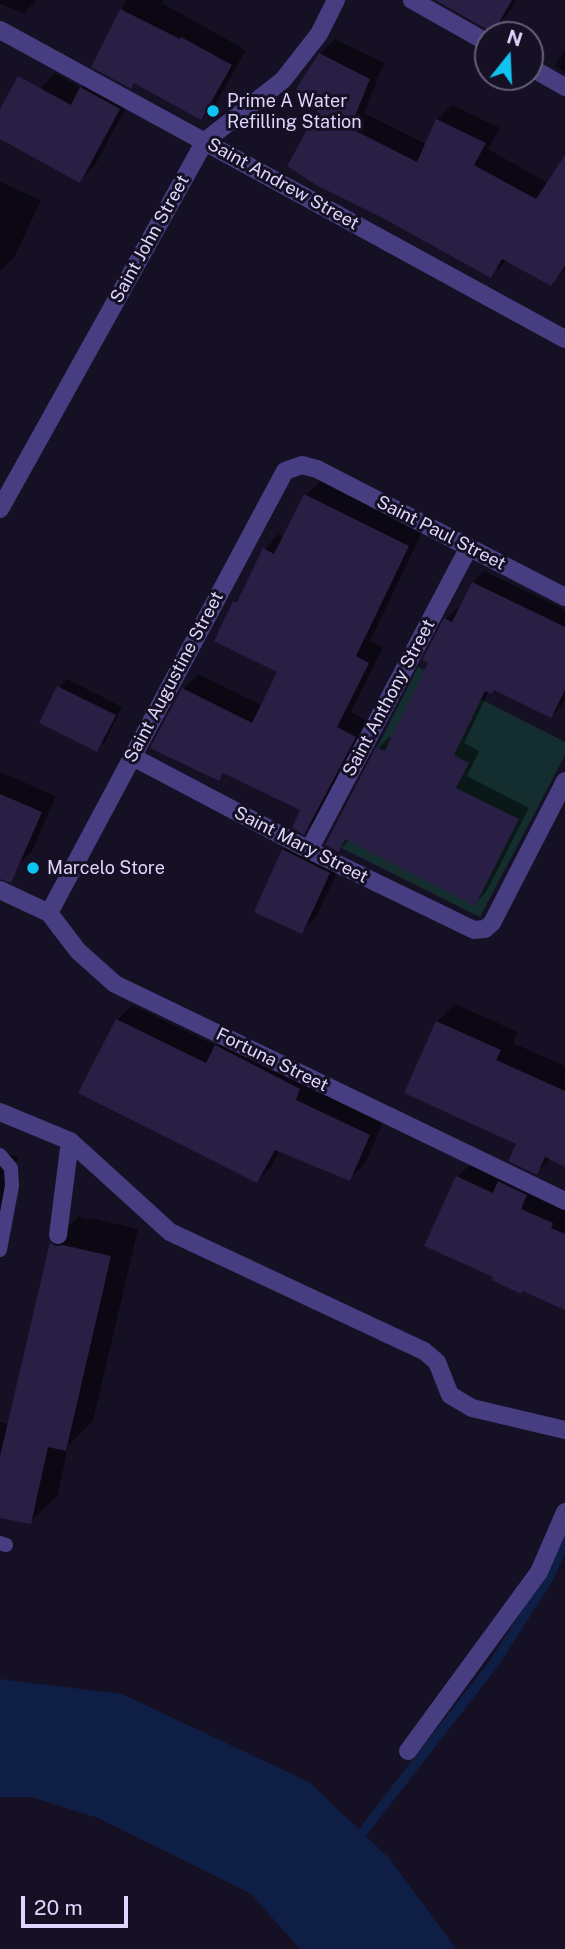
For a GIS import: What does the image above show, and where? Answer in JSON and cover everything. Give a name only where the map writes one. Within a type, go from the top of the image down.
[{"type":"street","name":"Saint John Street","points":[[0,509],[205,141],[283,80],[319,34],[336,0]]},
{"type":"street","points":[[412,0],[474,35]]},
{"type":"street","name":"Saint Andrew Street","points":[[1,31],[565,339]]},
{"type":"street","points":[[544,75],[565,87]]},
{"type":"street","name":"Saint Augustine Street","points":[[49,913],[285,471],[302,465],[317,469]]},
{"type":"street","name":"Saint Paul Street","points":[[317,469],[565,597]]},
{"type":"street","name":"Saint Anthony Street","points":[[309,850],[469,547]]},
{"type":"street","name":"Saint Mary Street","points":[[131,756],[309,850],[474,930],[485,929],[492,923],[565,781]]},
{"type":"street","name":"Fortuna Street","points":[[0,890],[49,913],[78,951],[115,984],[565,1201]]},
{"type":"street","points":[[0,1112],[70,1141],[170,1232],[424,1351],[437,1362],[450,1395],[471,1408],[565,1430]]},
{"type":"street","points":[[58,1235],[70,1141]]},
{"type":"street","points":[[408,1751],[539,1572],[565,1512]]},
{"type":"lane","points":[[0,1155],[10,1168],[12,1186],[0,1250]]},
{"type":"green space","points":[[418,667],[565,742],[565,755],[480,917],[329,842]]},
{"type":"water","points":[[0,1679],[122,1694],[309,1782],[390,1859],[456,1949],[300,1949],[251,1894],[98,1818],[31,1797],[0,1797]]},
{"type":"building","points":[[435,0],[512,0],[500,21],[474,22]]},
{"type":"building","points":[[120,9],[180,39],[181,37],[232,65],[201,120],[134,83],[131,89],[91,67]]},
{"type":"building","points":[[319,53],[370,79],[350,128],[417,162],[436,119],[486,143],[474,165],[536,199],[565,155],[565,266],[551,286],[502,259],[491,278],[381,217],[318,186],[287,166],[319,108],[296,89]]},
{"type":"building","points":[[18,76],[71,105],[80,87],[120,109],[80,183],[0,139],[0,109]]},
{"type":"building","points":[[304,494],[409,546],[356,656],[369,663],[337,727],[356,737],[304,835],[292,828],[300,810],[223,773],[219,781],[150,748],[182,688],[252,723],[277,672],[214,641],[233,601],[237,602],[263,548],[274,554]]},
{"type":"building","points":[[472,582],[565,627],[565,690],[551,718],[494,690],[492,694],[485,691],[454,755],[469,763],[456,788],[519,819],[475,906],[345,839],[339,852],[325,845],[376,747],[385,751],[428,663],[422,660],[444,618],[452,622]]},
{"type":"building","points":[[57,686],[116,715],[97,752],[39,723]]},
{"type":"building","points":[[0,794],[42,812],[11,883],[0,879]]},
{"type":"building","points":[[282,849],[330,873],[302,934],[254,912]]},
{"type":"building","points":[[116,1019],[206,1063],[215,1045],[300,1089],[296,1100],[370,1135],[350,1181],[275,1150],[257,1183],[78,1093]]},
{"type":"building","points":[[436,1021],[501,1050],[496,1060],[565,1091],[565,1167],[545,1157],[537,1175],[508,1161],[516,1144],[404,1093]]},
{"type":"building","points":[[456,1176],[493,1193],[498,1181],[527,1195],[521,1209],[553,1223],[551,1228],[565,1234],[565,1310],[523,1291],[521,1294],[492,1280],[493,1277],[424,1246]]},
{"type":"building","points":[[50,1242],[56,1246],[63,1245],[111,1256],[66,1451],[48,1447],[31,1524],[0,1518],[0,1456]]},
{"type":"waterway","points":[[355,1842],[495,1662],[549,1577],[565,1541]]},
{"type":"place","name":"Prime A Water Refilling Station","points":[[213,111]]},
{"type":"place","name":"Marcelo Store","points":[[33,868]]}]
